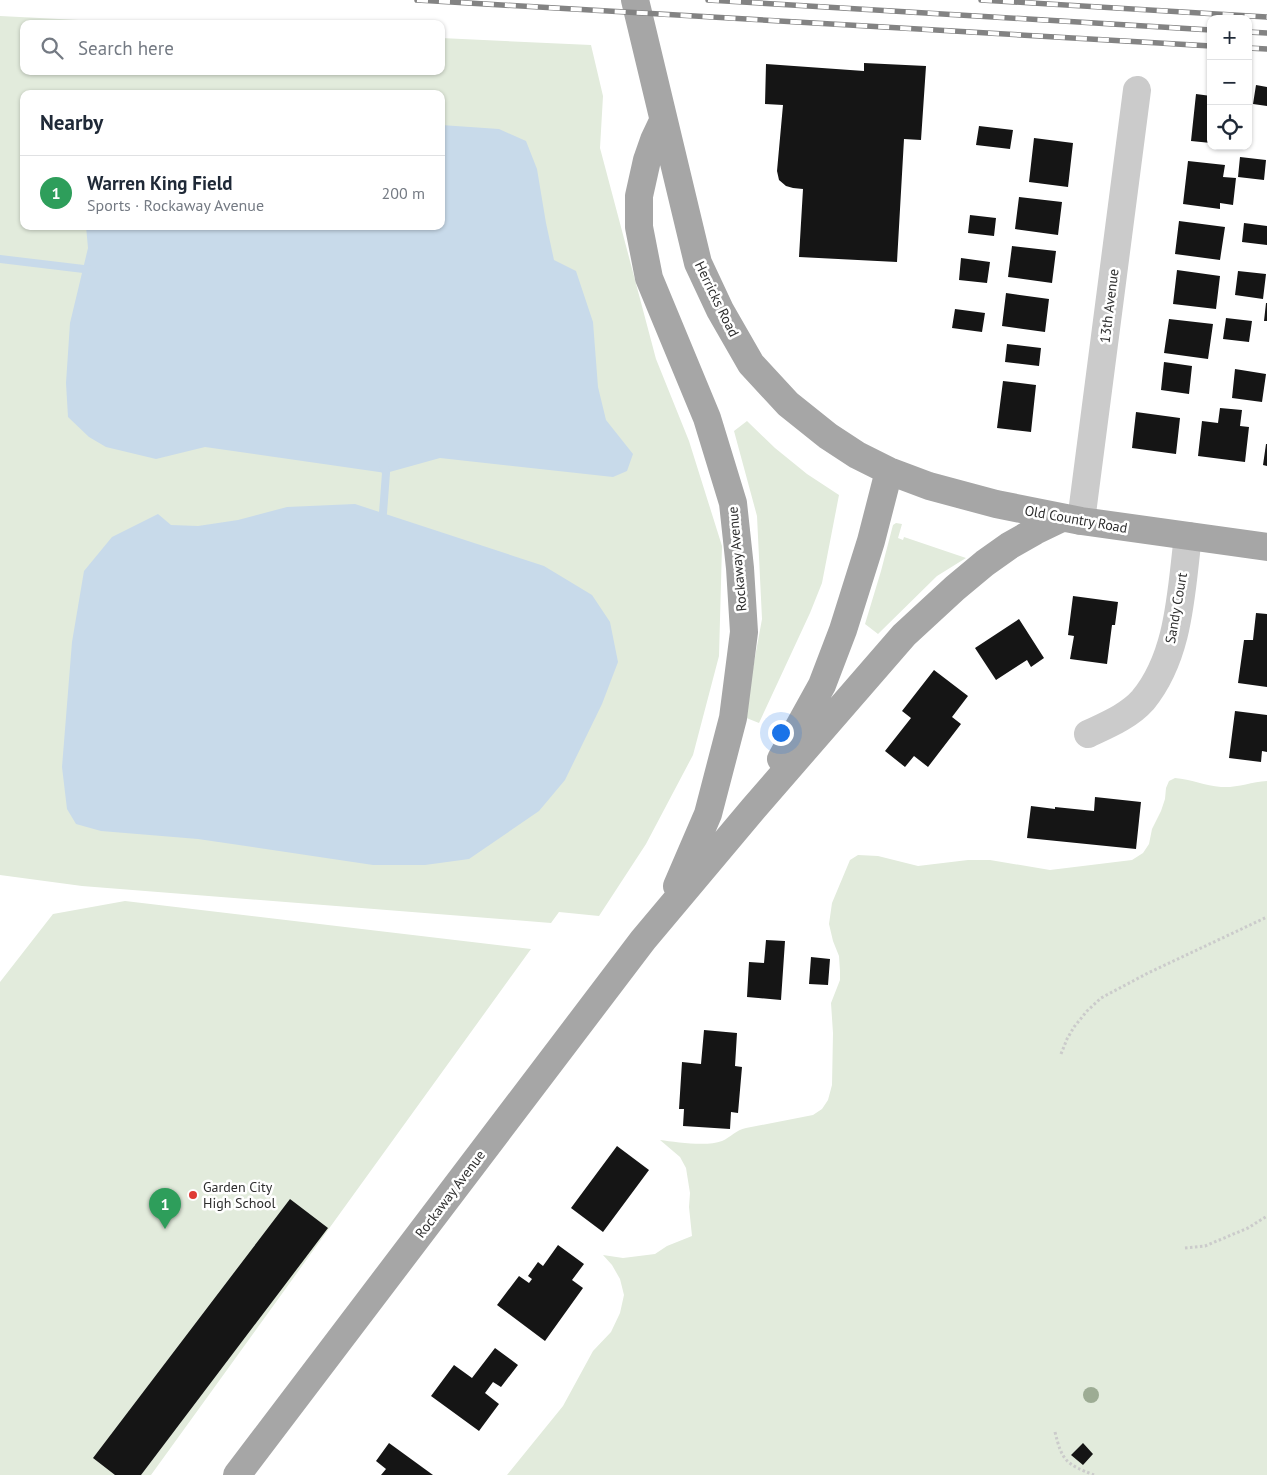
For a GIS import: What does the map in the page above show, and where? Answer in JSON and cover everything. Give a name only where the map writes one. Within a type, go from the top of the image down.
[{"type":"main road","name":"Herricks Road","points":[[635,0],[698,263],[720,310],[751,364],[788,404],[828,436],[857,455],[890,471]]},
{"type":"main road","name":"Rockaway Avenue","points":[[663,121],[647,160],[639,196],[639,227],[649,278],[706,418],[733,503],[744,632],[732,718],[708,814],[664,915]]},
{"type":"main road","name":"Rockaway Avenue","points":[[753,809],[822,684],[843,630],[871,541],[890,471]]},
{"type":"main road","name":"Old Country Road","points":[[890,471],[929,486],[996,504],[1072,520],[1267,547]]},
{"type":"main road","name":"Rockaway Avenue","points":[[237,1475],[643,940],[753,809],[904,635],[955,588],[985,564],[1035,531],[1072,520]]},
{"type":"street","name":"13th Avenue","points":[[1072,520],[1137,90]]},
{"type":"street","name":"Sandy Court","points":[[1088,734],[1121,718],[1142,701],[1156,679],[1170,648],[1178,617],[1188,536]]},
{"type":"path","points":[[1061,1054],[1074,1026],[1101,998],[1148,973],[1267,917]]},
{"type":"path","points":[[1185,1248],[1205,1246],[1248,1228],[1267,1216]]},
{"type":"path","points":[[1055,1432],[1059,1451],[1066,1461],[1080,1470],[1094,1475]]},
{"type":"green space","points":[[0,16],[79,20],[20,20],[20,75],[445,75],[445,38],[591,45],[603,96],[600,148],[656,359],[689,441],[722,546],[719,656],[693,755],[646,844],[599,916],[559,912],[551,923],[82,886],[0,875]]},
{"type":"green space","points":[[747,421],[775,448],[807,474],[839,495],[822,583],[759,723],[744,717],[762,619],[757,516],[734,431]]},
{"type":"green space","points":[[896,523],[902,524],[898,538],[903,540],[904,537],[966,558],[937,576],[878,634],[865,624],[893,525]]},
{"type":"green space","points":[[1175,778],[1221,787],[1233,787],[1267,781],[1267,1475],[507,1475],[563,1406],[593,1351],[611,1332],[620,1313],[624,1295],[620,1279],[612,1265],[603,1255],[623,1258],[655,1254],[667,1246],[692,1236],[689,1207],[690,1193],[686,1168],[680,1157],[660,1140],[691,1144],[716,1143],[742,1129],[813,1115],[822,1109],[828,1100],[832,1085],[833,1033],[831,1003],[840,980],[839,956],[829,924],[832,903],[850,860],[858,855],[878,856],[918,866],[968,860],[990,860],[1050,870],[1132,860],[1143,853],[1149,844],[1152,829],[1165,799],[1166,788],[1169,781]]},
{"type":"green space","name":"Garden City High School","points":[[125,901],[531,949],[151,1475],[0,1475],[0,982],[53,914]]},
{"type":"water","points":[[445,125],[499,129],[526,141],[537,169],[554,260],[576,271],[593,322],[598,387],[606,420],[633,454],[627,471],[613,477],[440,458],[386,473],[205,447],[156,459],[106,447],[89,437],[68,417],[66,383],[70,323],[88,248],[86,230],[445,230]]},
{"type":"water","points":[[355,504],[544,566],[592,595],[610,622],[618,662],[602,704],[565,780],[539,811],[469,859],[425,865],[373,865],[198,839],[101,831],[76,824],[67,809],[62,767],[72,642],[84,571],[112,537],[158,514],[171,525],[198,526],[238,520],[287,507]]},
{"type":"building","points":[[864,63],[926,66],[921,140],[904,139],[897,262],[799,257],[803,189],[786,186],[779,180],[777,171],[783,105],[765,104],[766,64],[864,71]]},
{"type":"building","points":[[1256,85],[1267,87],[1267,106],[1253,104]]},
{"type":"building","points":[[1196,94],[1207,95],[1207,143],[1191,141]]},
{"type":"building","points":[[979,126],[1013,130],[1010,149],[976,145]]},
{"type":"building","points":[[1034,138],[1073,143],[1068,187],[1029,182]]},
{"type":"building","points":[[1240,157],[1266,160],[1264,180],[1238,177]]},
{"type":"building","points":[[1188,161],[1225,165],[1223,177],[1236,178],[1233,205],[1220,203],[1220,209],[1183,204]]},
{"type":"building","points":[[1019,197],[1062,202],[1058,235],[1015,229]]},
{"type":"building","points":[[970,215],[996,218],[994,236],[968,233]]},
{"type":"building","points":[[1179,221],[1225,227],[1220,260],[1175,254]]},
{"type":"building","points":[[1244,223],[1267,226],[1267,245],[1242,242]]},
{"type":"building","points":[[1012,246],[1056,251],[1052,283],[1008,277]]},
{"type":"building","points":[[961,258],[990,262],[987,283],[959,280]]},
{"type":"building","points":[[1177,270],[1220,276],[1216,309],[1173,304]]},
{"type":"building","points":[[1238,271],[1266,274],[1263,299],[1235,295]]},
{"type":"building","points":[[1006,293],[1049,299],[1045,332],[1002,326]]},
{"type":"building","points":[[1266,303],[1267,321],[1264,321]]},
{"type":"building","points":[[955,309],[985,313],[982,332],[952,328]]},
{"type":"building","points":[[1226,318],[1252,321],[1249,342],[1223,339]]},
{"type":"building","points":[[1169,319],[1213,324],[1208,359],[1164,353]]},
{"type":"building","points":[[1007,344],[1041,348],[1039,366],[1005,362]]},
{"type":"building","points":[[1164,362],[1192,366],[1189,394],[1161,390]]},
{"type":"building","points":[[1235,369],[1266,374],[1262,402],[1232,398]]},
{"type":"building","points":[[1003,381],[1036,385],[1031,432],[997,428]]},
{"type":"building","points":[[1220,408],[1242,410],[1240,426],[1249,427],[1245,462],[1198,456],[1202,421],[1218,423]]},
{"type":"building","points":[[1136,412],[1180,418],[1176,454],[1132,448]]},
{"type":"building","points":[[1267,444],[1267,466],[1263,465]]},
{"type":"building","points":[[1073,596],[1118,602],[1115,625],[1112,625],[1107,664],[1070,659],[1074,636],[1068,635]]},
{"type":"building","points":[[1256,613],[1267,614],[1267,687],[1238,683],[1244,640],[1253,640]]},
{"type":"building","points":[[1019,619],[1044,658],[1031,667],[1027,660],[996,680],[975,648]]},
{"type":"building","points":[[934,670],[968,696],[952,717],[961,724],[928,767],[914,756],[905,767],[885,751],[911,718],[902,711]]},
{"type":"building","points":[[1235,711],[1267,715],[1267,752],[1262,751],[1261,762],[1229,758]]},
{"type":"building","points":[[1095,797],[1141,802],[1136,849],[1027,838],[1031,806],[1094,811]]},
{"type":"building","points":[[766,940],[785,941],[781,1000],[747,997],[749,962],[764,963]]},
{"type":"building","points":[[811,957],[830,959],[828,985],[809,984]]},
{"type":"building","points":[[704,1030],[737,1033],[735,1066],[742,1067],[738,1113],[731,1112],[730,1129],[683,1126],[684,1109],[679,1109],[682,1062],[701,1064]]},
{"type":"building","points":[[617,1146],[649,1170],[603,1232],[571,1208]]},
{"type":"building","points":[[290,1199],[328,1228],[141,1475],[115,1475],[93,1458]]},
{"type":"building","points":[[558,1245],[584,1264],[572,1280],[583,1288],[545,1341],[497,1305],[519,1276],[529,1283],[532,1279],[528,1276],[538,1262],[543,1266]]},
{"type":"building","points":[[495,1348],[518,1365],[501,1387],[493,1382],[485,1393],[499,1404],[479,1431],[431,1396],[454,1365],[472,1378]]},
{"type":"building","points":[[389,1443],[433,1475],[381,1475],[386,1469],[376,1461]]},
{"type":"building","points":[[1083,1443],[1093,1454],[1083,1465],[1071,1455]]},
{"type":"waterway","points":[[0,259],[92,270]]},
{"type":"waterway","points":[[383,464],[386,473],[383,513]]},
{"type":"railway","points":[[417,0],[1207,46]]},
{"type":"railway","points":[[708,0],[1207,30]]},
{"type":"railway","points":[[981,0],[1267,17]]},
{"type":"railway","points":[[1252,32],[1267,33]]},
{"type":"railway","points":[[1252,48],[1267,49]]},
{"type":"place","name":"Garden City High School","points":[[193,1195]]},
{"type":"place","name":"Warren King Field","points":[[165,1229]]}]
